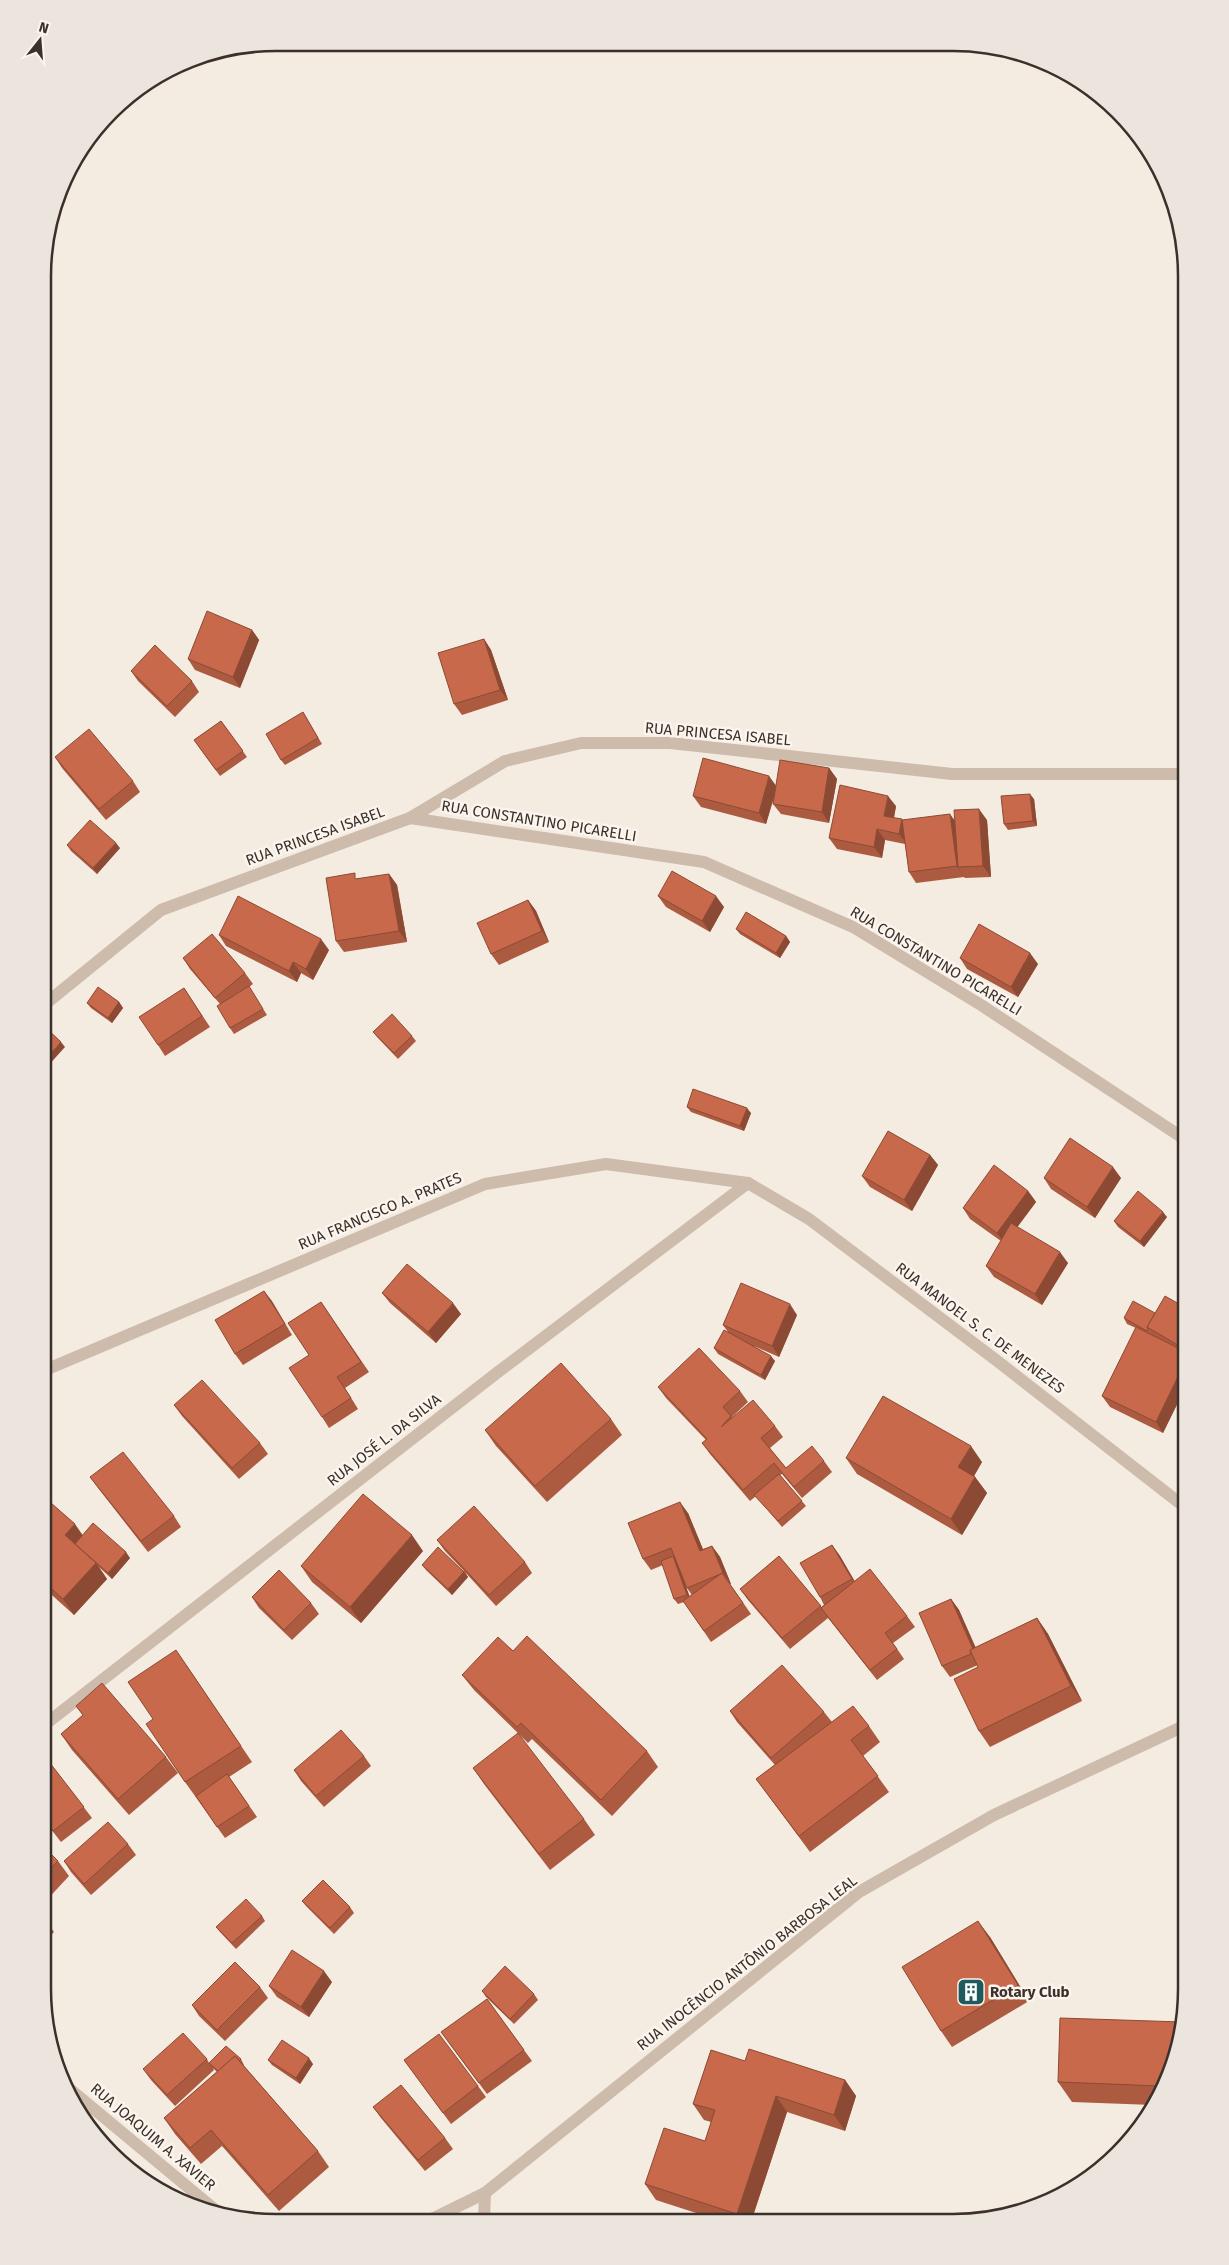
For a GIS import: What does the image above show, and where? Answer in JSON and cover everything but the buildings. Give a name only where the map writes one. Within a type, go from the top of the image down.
[{"type":"street","name":"RUA PRINCESA ISABEL","points":[[51,999],[161,910],[410,818],[505,761],[581,743],[670,743],[952,774],[1178,774]]},
{"type":"street","name":"RUA CONSTANTINO PICARELLI","points":[[410,818],[704,862],[853,927],[981,1005],[1178,1135]]},
{"type":"street","name":"RUA FRANCISCO A. PRATES","points":[[51,1368],[485,1184],[606,1164],[748,1182]]},
{"type":"street","name":"RUA MANOEL S. C. DE MENEZES","points":[[748,1182],[809,1219],[996,1360],[1178,1502]]},
{"type":"street","name":"RUA JOSÉ L. DA SILVA","points":[[51,1720],[498,1372],[748,1182]]},
{"type":"street","name":"RUA INOCÊNCIO ANTÔNIO BARBOSA LEAL","points":[[442,2214],[485,2193],[859,1892],[994,1815],[1178,1730]]},
{"type":"street","name":"RUA JOAQUIM A. XAVIER","points":[[78,2096],[208,2203]]},
{"type":"street","points":[[484,2214],[485,2193]]},
{"type":"place","name":"Rotary Club","points":[[971,1992]]}]
